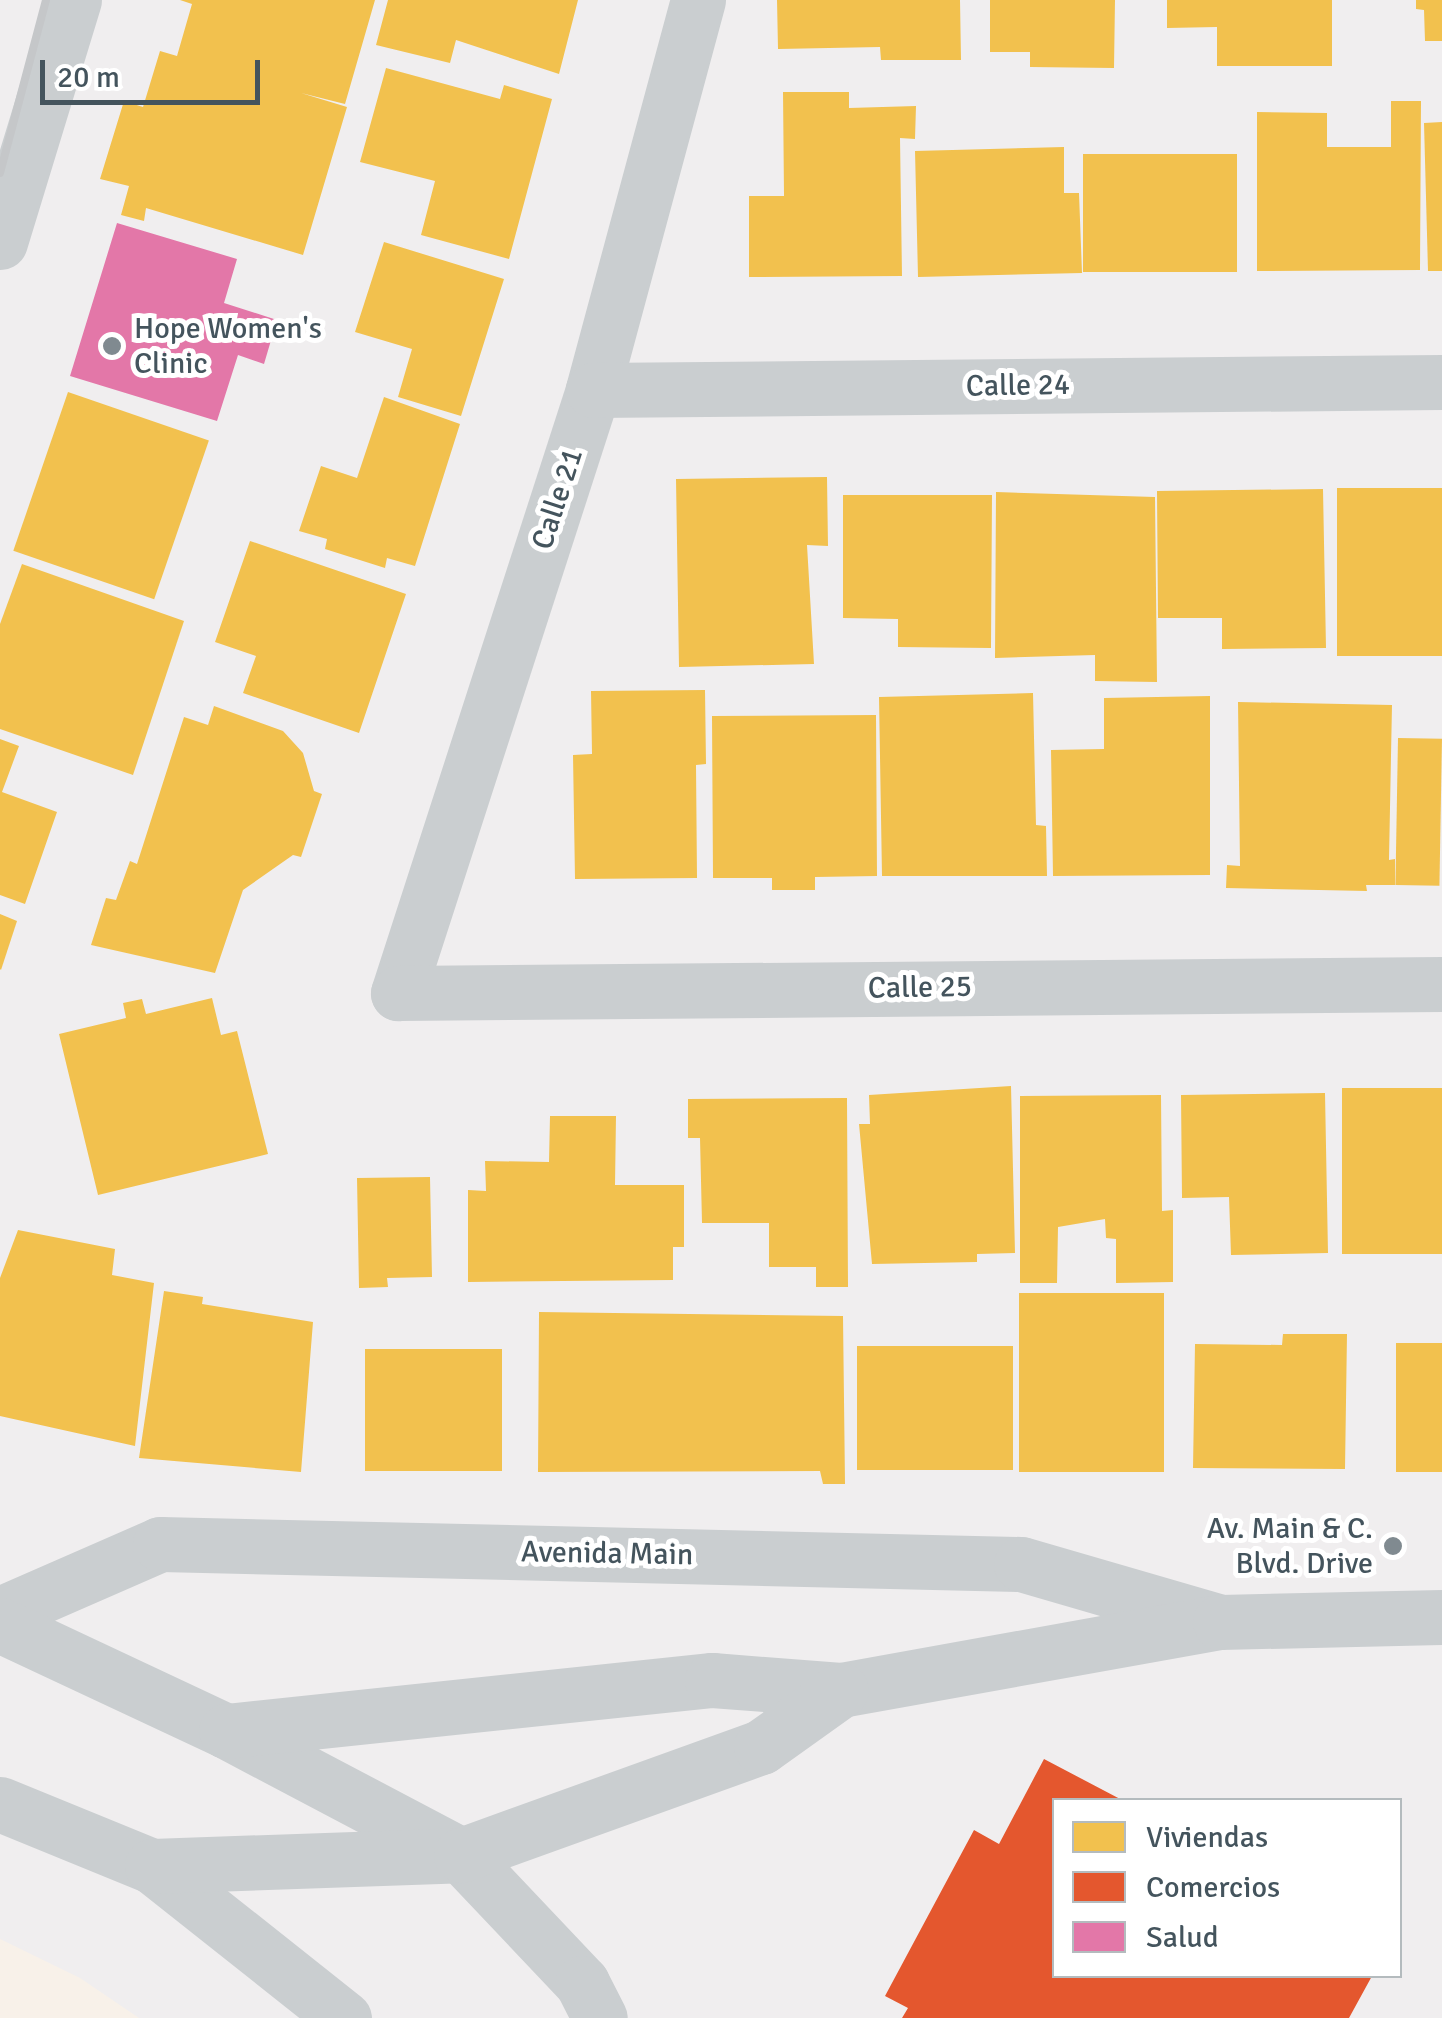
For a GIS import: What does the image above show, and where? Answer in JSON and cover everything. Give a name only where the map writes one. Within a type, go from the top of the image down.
[{"type":"street","points":[[0,242],[74,0]]},
{"type":"street","name":"Calle 21","points":[[398,993],[594,390],[698,0]]},
{"type":"street","name":"Calle 24","points":[[594,390],[1442,382]]},
{"type":"street","name":"Calle 25","points":[[398,993],[1442,984]]},
{"type":"street","name":"Avenida Main","points":[[0,1614],[160,1544],[1022,1564],[1220,1622]]},
{"type":"street","name":"Avenida Main","points":[[226,1731],[712,1680],[841,1690],[1220,1622],[1442,1617]]},
{"type":"street","points":[[0,1624],[226,1731],[461,1855],[582,1983],[600,2018]]},
{"type":"street","points":[[152,1866],[461,1855],[761,1747],[841,1690]]},
{"type":"street","points":[[0,1804],[152,1866],[344,2018]]},
{"type":"shaded area","points":[[0,1939],[80,1978],[139,2018],[0,2018]]},
{"type":"building: Viviendas","points":[[180,0],[375,0],[345,104],[301,93],[347,107],[303,255],[146,208],[144,221],[121,215],[129,186],[100,179],[124,101],[143,107],[160,51],[177,56],[192,4]]},
{"type":"building: Viviendas","points":[[388,0],[578,0],[559,74],[456,40],[450,63],[376,45]]},
{"type":"building: Viviendas","points":[[777,0],[960,0],[961,60],[881,60],[880,47],[778,49]]},
{"type":"building: Viviendas","points":[[990,0],[1115,0],[1114,68],[1030,67],[1030,52],[990,52]]},
{"type":"building: Viviendas","points":[[1167,0],[1332,0],[1332,66],[1217,66],[1217,27],[1167,28]]},
{"type":"building: Viviendas","points":[[1416,0],[1442,0],[1442,41],[1425,41],[1424,10],[1416,9]]},
{"type":"building: Viviendas","points":[[386,68],[500,99],[504,85],[552,99],[509,259],[421,235],[435,181],[360,162]]},
{"type":"building: Viviendas","points":[[783,92],[849,92],[849,108],[916,106],[915,139],[900,138],[902,276],[749,277],[749,196],[784,196]]},
{"type":"building: Viviendas","points":[[1391,101],[1421,101],[1420,270],[1257,271],[1257,112],[1327,113],[1327,147],[1391,147]]},
{"type":"building: Viviendas","points":[[1442,122],[1442,271],[1428,271],[1424,123]]},
{"type":"building: Viviendas","points":[[1064,147],[1064,193],[1079,193],[1082,273],[918,277],[915,151]]},
{"type":"building: Viviendas","points":[[1083,154],[1237,154],[1237,272],[1083,272]]},
{"type":"building: Viviendas","points":[[384,242],[504,279],[461,416],[398,397],[412,349],[355,332]]},
{"type":"building: Viviendas","points":[[68,392],[209,441],[154,599],[13,551]]},
{"type":"building: Viviendas","points":[[384,397],[460,424],[415,566],[387,558],[385,568],[325,549],[327,539],[299,531],[321,466],[357,478]]},
{"type":"building: Viviendas","points":[[827,477],[828,546],[807,545],[814,664],[679,667],[676,479]]},
{"type":"building: Viviendas","points":[[1337,488],[1442,488],[1442,656],[1337,656]]},
{"type":"building: Viviendas","points":[[1323,489],[1326,648],[1222,649],[1222,618],[1158,618],[1157,491]]},
{"type":"building: Viviendas","points":[[996,492],[1155,497],[1157,682],[1095,681],[1095,655],[995,658]]},
{"type":"building: Viviendas","points":[[843,495],[992,495],[991,648],[898,647],[898,619],[843,618]]},
{"type":"building: Viviendas","points":[[250,541],[406,594],[359,733],[243,693],[256,656],[215,642]]},
{"type":"building: Viviendas","points":[[22,564],[184,621],[133,775],[0,729],[0,624]]},
{"type":"building: Viviendas","points":[[705,690],[706,764],[696,765],[697,878],[575,879],[573,755],[592,754],[591,691]]},
{"type":"building: Viviendas","points":[[1033,693],[1036,825],[1046,826],[1047,876],[882,876],[879,697]]},
{"type":"building: Viviendas","points":[[1210,696],[1210,875],[1053,876],[1051,750],[1104,749],[1104,698]]},
{"type":"building: Viviendas","points":[[1238,702],[1392,705],[1389,860],[1395,859],[1395,885],[1366,885],[1367,891],[1226,888],[1227,865],[1240,866]]},
{"type":"building: Viviendas","points":[[214,706],[283,731],[303,753],[314,791],[322,794],[301,857],[293,855],[243,890],[215,973],[91,945],[106,898],[116,900],[130,861],[137,864],[184,717],[208,725]]},
{"type":"building: Viviendas","points":[[876,715],[877,876],[815,877],[815,890],[772,890],[772,878],[713,878],[712,716]]},
{"type":"building: Viviendas","points":[[1398,738],[1442,739],[1439,886],[1395,885]]},
{"type":"building: Viviendas","points":[[0,739],[19,746],[2,792],[57,812],[25,904],[0,895]]},
{"type":"building: Viviendas","points":[[0,914],[17,921],[1,970],[0,969]]},
{"type":"building: Viviendas","points":[[212,998],[221,1035],[237,1031],[268,1154],[98,1195],[59,1034],[126,1018],[123,1003],[142,999],[146,1014]]},
{"type":"building: Viviendas","points":[[1011,1086],[1015,1253],[977,1254],[977,1262],[872,1264],[859,1124],[870,1124],[869,1095]]},
{"type":"building: Viviendas","points":[[1342,1088],[1442,1088],[1442,1254],[1342,1254]]},
{"type":"building: Viviendas","points":[[1325,1093],[1328,1253],[1231,1255],[1229,1197],[1182,1198],[1181,1095]]},
{"type":"building: Viviendas","points":[[1161,1095],[1162,1211],[1173,1210],[1173,1282],[1116,1283],[1116,1239],[1106,1238],[1105,1219],[1058,1227],[1057,1283],[1020,1283],[1020,1096]]},
{"type":"building: Viviendas","points":[[847,1098],[848,1287],[816,1287],[816,1267],[769,1267],[769,1223],[702,1223],[700,1138],[688,1138],[688,1099]]},
{"type":"building: Viviendas","points":[[550,1116],[616,1116],[615,1185],[684,1185],[684,1247],[673,1247],[673,1280],[468,1282],[468,1190],[486,1191],[485,1161],[549,1162]]},
{"type":"building: Viviendas","points":[[430,1177],[432,1277],[387,1278],[388,1287],[359,1288],[357,1178]]},
{"type":"building: Viviendas","points":[[18,1230],[115,1249],[112,1275],[154,1283],[135,1446],[0,1416],[0,1278]]},
{"type":"building: Viviendas","points":[[164,1291],[203,1297],[202,1304],[313,1322],[301,1472],[139,1458]]},
{"type":"building: Viviendas","points":[[1019,1293],[1164,1293],[1164,1472],[1019,1472]]},
{"type":"building: Viviendas","points":[[539,1312],[843,1316],[845,1484],[823,1484],[820,1471],[538,1472]]},
{"type":"building: Viviendas","points":[[1283,1334],[1347,1334],[1345,1469],[1193,1468],[1195,1344],[1282,1345]]},
{"type":"building: Viviendas","points":[[1396,1343],[1442,1343],[1442,1472],[1396,1472]]},
{"type":"building: Viviendas","points":[[857,1346],[1013,1346],[1013,1470],[857,1470]]},
{"type":"building: Viviendas","points":[[365,1349],[502,1349],[502,1471],[365,1471]]},
{"type":"building: Comercios","points":[[1044,1759],[1118,1798],[1052,1798],[1052,1978],[1371,1978],[1349,2018],[902,2018],[908,2008],[885,1996],[974,1830],[999,1844]]},
{"type":"building: Salud","points":[[117,223],[237,259],[224,303],[277,320],[264,364],[238,355],[217,421],[70,376]]},
{"type":"railway","points":[[0,173],[46,0]]},
{"type":"place","name":"Hope Women's Clinic","points":[[112,346]]},
{"type":"place","name":"Av. Main & C. Blvd. Drive","points":[[1393,1546]]}]
